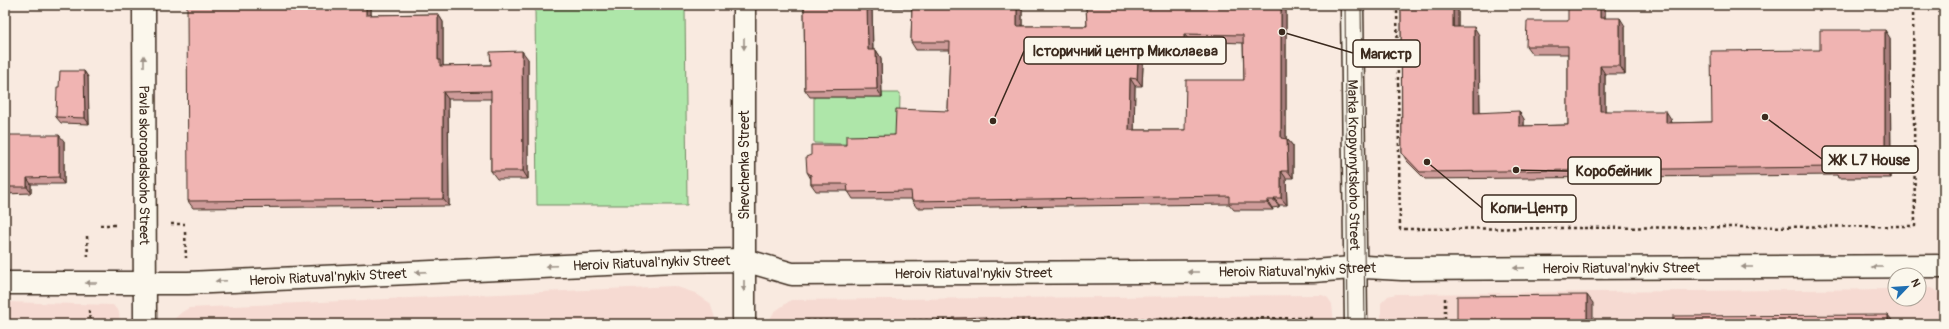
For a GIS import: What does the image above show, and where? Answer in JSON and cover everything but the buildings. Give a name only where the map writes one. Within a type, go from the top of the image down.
[{"type":"street","name":"Pavla skoropadskoho Street","points":[[144,5],[144,324]]},
{"type":"street","name":"Shevchenka Street","points":[[744,5],[744,324]]},
{"type":"street","name":"Marka Kropyvnytskoho Street","points":[[1352,5],[1356,324]]},
{"type":"street","name":"Heroiv Riatuval'nykiv Street","points":[[5,283],[188,283],[674,261],[744,260],[792,274],[1305,271],[1356,268],[1944,266]]},
{"type":"path","points":[[1397,5],[1400,229],[1915,226],[1913,5]]},
{"type":"path","points":[[166,224],[185,224]]},
{"type":"path","points":[[100,225],[116,225]]},
{"type":"path","points":[[185,232],[186,260]]},
{"type":"path","points":[[87,236],[88,265]]},
{"type":"path","points":[[1445,298],[1445,324]]},
{"type":"path","points":[[89,303],[90,324]]},
{"type":"path","points":[[984,320],[1312,318],[1312,324]]},
{"type":"path","points":[[872,321],[960,320]]},
{"type":"path","points":[[790,324],[792,321],[840,321]]},
{"type":"shaded area","points":[[674,286],[695,293],[710,303],[717,324],[169,324],[182,312],[189,308]]},
{"type":"shaded area","points":[[1927,288],[1931,288],[1943,295],[1944,324],[1381,324],[1381,303],[1388,296],[1396,294],[1887,289],[1887,307],[1927,307]]},
{"type":"shaded area","points":[[1322,295],[1328,298],[1332,304],[1334,324],[767,324],[774,312],[791,300]]},
{"type":"shaded area","points":[[5,302],[113,305],[119,312],[120,324],[5,324]]},
{"type":"green space","points":[[685,7],[687,205],[537,205],[535,8]]},
{"type":"green space","points":[[882,93],[900,93],[899,146],[814,143],[814,97],[882,97]]},
{"type":"tram line","points":[[1345,5],[1348,324]]},
{"type":"tram line","points":[[1361,5],[1365,324]]},
{"type":"place","name":"Магистр","points":[[1282,32]]},
{"type":"place","name":"ЖК L7 House","points":[[1765,117]]},
{"type":"place","name":"Історичний центр Миколаєва","points":[[993,121]]},
{"type":"place","name":"Копи-Центр","points":[[1427,162]]},
{"type":"place","name":"Коробейник","points":[[1516,170]]}]
